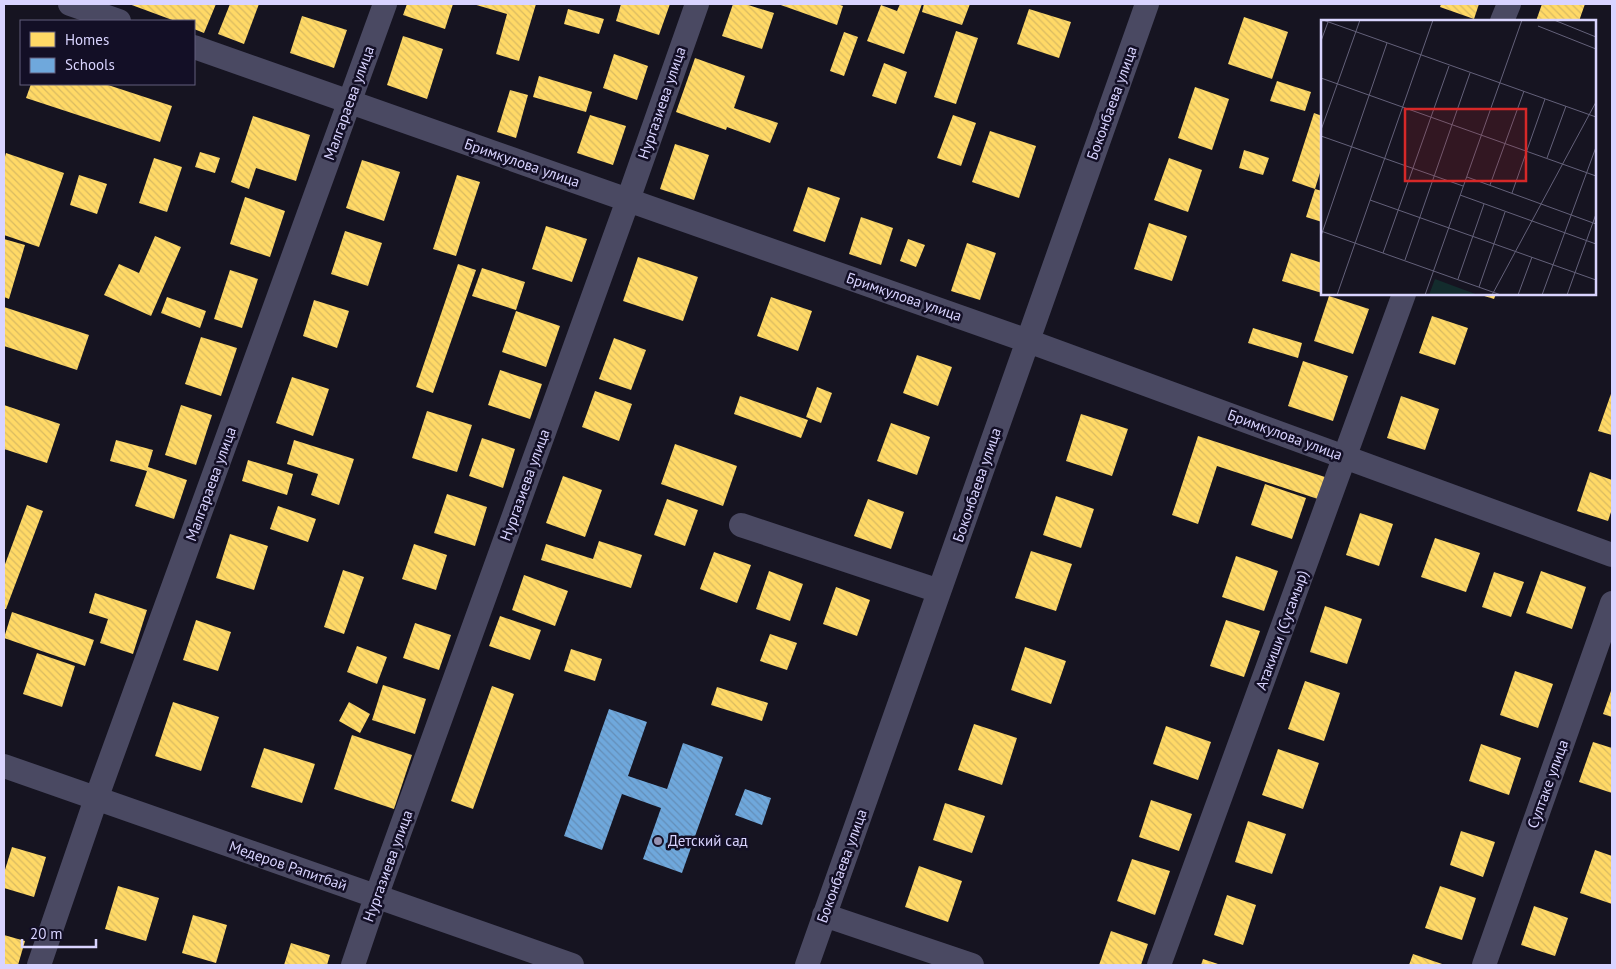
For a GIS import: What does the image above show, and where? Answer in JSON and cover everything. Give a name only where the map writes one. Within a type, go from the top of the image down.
[{"type":"street","points":[[70,4],[116,20]]},
{"type":"street","name":"Малгараева улица","points":[[39,965],[96,799],[385,4]]},
{"type":"street","name":"Нургазиева улица","points":[[353,965],[698,4]]},
{"type":"street","points":[[1502,20],[1509,4]]},
{"type":"street","name":"Боконбаева улица","points":[[806,965],[1028,341],[1142,5]]},
{"type":"street","name":"Бримкулова улица","points":[[195,47],[1028,341],[1612,555]]},
{"type":"street","name":"Атакиши (Сусамыр)","points":[[1159,965],[1404,295]]},
{"type":"street","points":[[741,525],[939,591]]},
{"type":"street","name":"Султаке улица","points":[[1484,965],[1612,603]]},
{"type":"street","name":"Медеров Рапитбай","points":[[4,766],[572,965]]},
{"type":"street","points":[[824,915],[972,965]]},
{"type":"building: Homes","points":[[129,4],[216,4],[204,33],[195,29],[195,20],[172,20]]},
{"type":"building: Homes","points":[[230,4],[259,4],[244,44],[218,34]]},
{"type":"building: Homes","points":[[407,4],[453,4],[445,29],[403,15]]},
{"type":"building: Homes","points":[[473,4],[536,4],[519,61],[496,54],[507,14]]},
{"type":"building: Homes","points":[[621,4],[670,4],[659,35],[616,21]]},
{"type":"building: Homes","points":[[733,4],[745,4],[774,13],[762,49],[722,36]]},
{"type":"building: Homes","points":[[778,4],[837,4],[843,6],[837,25]]},
{"type":"building: Homes","points":[[900,4],[922,4],[904,54],[867,41],[881,5],[897,11]]},
{"type":"building: Homes","points":[[924,4],[970,4],[962,25],[922,12]]},
{"type":"building: Homes","points":[[1441,4],[1479,4],[1474,19],[1440,7]]},
{"type":"building: Homes","points":[[1542,4],[1585,4],[1579,20],[1536,20]]},
{"type":"building: Homes","points":[[568,9],[604,19],[599,34],[564,24]]},
{"type":"building: Homes","points":[[1029,9],[1071,22],[1059,58],[1017,44]]},
{"type":"building: Homes","points":[[302,16],[347,30],[334,68],[290,53]]},
{"type":"building: Homes","points":[[1244,17],[1288,32],[1272,79],[1228,64]]},
{"type":"building: Homes","points":[[956,31],[978,38],[956,104],[934,97]]},
{"type":"building: Homes","points":[[844,32],[858,37],[844,76],[830,71]]},
{"type":"building: Homes","points":[[403,36],[443,49],[427,99],[387,85]]},
{"type":"building: Homes","points":[[614,54],[648,66],[637,100],[603,88]]},
{"type":"building: Homes","points":[[695,58],[745,76],[734,108],[778,123],[770,143],[727,127],[726,130],[676,112]]},
{"type":"building: Homes","points":[[884,63],[907,72],[896,104],[872,96]]},
{"type":"building: Homes","points":[[539,76],[592,92],[586,112],[533,97]]},
{"type":"building: Homes","points":[[1277,81],[1311,92],[1305,111],[1270,101]]},
{"type":"building: Homes","points":[[31,85],[108,85],[172,106],[160,142],[26,98]]},
{"type":"building: Homes","points":[[1195,87],[1229,99],[1212,150],[1178,138]]},
{"type":"building: Homes","points":[[510,90],[528,95],[516,138],[497,132]]},
{"type":"building: Homes","points":[[1314,113],[1321,116],[1321,169],[1315,189],[1292,181]]},
{"type":"building: Homes","points":[[590,115],[626,126],[613,165],[577,153]]},
{"type":"building: Homes","points":[[953,115],[976,123],[961,166],[937,158]]},
{"type":"building: Homes","points":[[253,116],[310,135],[296,181],[256,168],[249,189],[231,182]]},
{"type":"building: Homes","points":[[990,131],[1036,146],[1019,198],[972,182]]},
{"type":"building: Homes","points":[[675,144],[709,155],[694,200],[660,189]]},
{"type":"building: Homes","points":[[1244,150],[1269,158],[1263,175],[1239,168]]},
{"type":"building: Homes","points":[[200,152],[220,158],[215,173],[195,167]]},
{"type":"building: Homes","points":[[6,153],[64,173],[39,247],[4,235],[4,160]]},
{"type":"building: Homes","points":[[154,158],[182,167],[167,212],[139,203]]},
{"type":"building: Homes","points":[[1169,158],[1202,170],[1188,212],[1154,200]]},
{"type":"building: Homes","points":[[362,160],[400,172],[384,221],[346,208]]},
{"type":"building: Homes","points":[[79,175],[107,184],[97,214],[70,205]]},
{"type":"building: Homes","points":[[457,175],[480,182],[456,256],[433,249]]},
{"type":"building: Homes","points":[[808,187],[840,198],[825,242],[793,231]]},
{"type":"building: Homes","points":[[1315,189],[1321,191],[1321,222],[1306,217]]},
{"type":"building: Homes","points":[[245,197],[285,211],[270,257],[230,244]]},
{"type":"building: Homes","points":[[861,217],[893,228],[881,265],[849,254]]},
{"type":"building: Homes","points":[[1149,223],[1187,236],[1172,281],[1134,269]]},
{"type":"building: Homes","points":[[546,226],[587,239],[572,282],[532,269]]},
{"type":"building: Homes","points":[[345,231],[382,243],[368,286],[331,274]]},
{"type":"building: Homes","points":[[155,236],[181,247],[151,316],[104,295],[119,264],[139,273]]},
{"type":"building: Homes","points":[[4,239],[25,245],[9,299],[4,297]]},
{"type":"building: Homes","points":[[908,239],[925,245],[916,267],[900,261]]},
{"type":"building: Homes","points":[[967,243],[996,253],[980,300],[951,291]]},
{"type":"building: Homes","points":[[1291,253],[1321,263],[1321,293],[1282,281]]},
{"type":"building: Homes","points":[[638,257],[698,277],[683,321],[623,301]]},
{"type":"building: Homes","points":[[458,264],[476,270],[433,393],[416,387]]},
{"type":"building: Homes","points":[[482,268],[525,282],[516,310],[472,296]]},
{"type":"building: Homes","points":[[230,270],[258,279],[242,328],[214,319]]},
{"type":"building: Homes","points":[[1481,295],[1496,295],[1494,299]]},
{"type":"building: Homes","points":[[1329,296],[1369,309],[1353,354],[1314,341]]},
{"type":"building: Homes","points":[[167,297],[206,311],[200,328],[161,313]]},
{"type":"building: Homes","points":[[771,297],[812,311],[798,351],[757,336]]},
{"type":"building: Homes","points":[[314,300],[349,311],[337,348],[303,336]]},
{"type":"building: Homes","points":[[4,307],[89,335],[77,370],[4,346]]},
{"type":"building: Homes","points":[[516,311],[560,326],[546,367],[502,352]]},
{"type":"building: Homes","points":[[1432,316],[1468,328],[1455,365],[1419,353]]},
{"type":"building: Homes","points":[[1253,328],[1302,343],[1298,358],[1248,343]]},
{"type":"building: Homes","points":[[201,337],[237,348],[221,396],[185,384]]},
{"type":"building: Homes","points":[[614,338],[646,350],[631,390],[599,379]]},
{"type":"building: Homes","points":[[917,355],[952,367],[938,406],[903,393]]},
{"type":"building: Homes","points":[[1303,361],[1348,376],[1333,421],[1288,406]]},
{"type":"building: Homes","points":[[500,370],[542,384],[530,419],[488,405]]},
{"type":"building: Homes","points":[[292,377],[329,389],[313,436],[276,423]]},
{"type":"building: Homes","points":[[817,387],[832,393],[821,423],[806,417]]},
{"type":"building: Homes","points":[[595,391],[632,404],[619,441],[582,427]]},
{"type":"building: Homes","points":[[1612,391],[1612,435],[1598,431]]},
{"type":"building: Homes","points":[[740,396],[808,420],[801,438],[734,414]]},
{"type":"building: Homes","points":[[1401,396],[1439,409],[1425,450],[1387,438]]},
{"type":"building: Homes","points":[[4,405],[60,424],[47,463],[4,449]]},
{"type":"building: Homes","points":[[181,405],[212,415],[196,465],[165,455]]},
{"type":"building: Homes","points":[[427,411],[472,425],[457,472],[412,458]]},
{"type":"building: Homes","points":[[1081,414],[1128,429],[1112,476],[1066,461]]},
{"type":"building: Homes","points":[[891,423],[930,437],[917,475],[877,461]]},
{"type":"building: Homes","points":[[1198,436],[1325,477],[1318,499],[1217,466],[1198,524],[1172,515]]},
{"type":"building: Homes","points":[[482,438],[515,449],[503,488],[469,476]]},
{"type":"building: Homes","points":[[116,440],[153,450],[148,467],[187,480],[174,519],[135,506],[147,471],[110,461]]},
{"type":"building: Homes","points":[[294,440],[354,459],[339,505],[311,495],[318,474],[287,464]]},
{"type":"building: Homes","points":[[675,444],[737,466],[723,506],[661,484]]},
{"type":"building: Homes","points":[[248,460],[293,474],[287,495],[242,481]]},
{"type":"building: Homes","points":[[1590,472],[1612,480],[1612,509],[1608,521],[1577,511]]},
{"type":"building: Homes","points":[[563,476],[602,490],[585,537],[546,523]]},
{"type":"building: Homes","points":[[1265,484],[1306,498],[1292,539],[1251,525]]},
{"type":"building: Homes","points":[[447,494],[487,507],[475,546],[434,533]]},
{"type":"building: Homes","points":[[1056,496],[1094,509],[1081,548],[1043,535]]},
{"type":"building: Homes","points":[[667,499],[698,510],[685,546],[654,535]]},
{"type":"building: Homes","points":[[868,499],[904,512],[891,549],[854,536]]},
{"type":"building: Homes","points":[[27,505],[43,511],[6,609],[4,609],[4,567]]},
{"type":"building: Homes","points":[[278,506],[316,519],[308,542],[270,529]]},
{"type":"building: Homes","points":[[1360,513],[1393,524],[1379,566],[1346,555]]},
{"type":"building: Homes","points":[[230,534],[268,546],[254,590],[216,578]]},
{"type":"building: Homes","points":[[1435,538],[1480,553],[1466,592],[1421,577]]},
{"type":"building: Homes","points":[[599,541],[642,555],[631,588],[541,560],[546,544],[593,559]]},
{"type":"building: Homes","points":[[414,544],[447,555],[436,590],[402,579]]},
{"type":"building: Homes","points":[[1031,551],[1072,564],[1056,611],[1015,598]]},
{"type":"building: Homes","points":[[714,552],[751,565],[737,603],[700,589]]},
{"type":"building: Homes","points":[[1236,556],[1278,571],[1264,611],[1222,597]]},
{"type":"building: Homes","points":[[343,570],[364,577],[344,634],[324,627]]},
{"type":"building: Homes","points":[[769,571],[803,584],[790,621],[756,609]]},
{"type":"building: Homes","points":[[1541,571],[1586,587],[1572,629],[1526,613]]},
{"type":"building: Homes","points":[[1494,572],[1524,582],[1511,617],[1482,607]]},
{"type":"building: Homes","points":[[524,575],[568,591],[555,626],[512,610]]},
{"type":"building: Homes","points":[[836,587],[870,600],[857,636],[823,624]]},
{"type":"building: Homes","points":[[95,593],[147,610],[133,654],[100,643],[108,619],[89,613]]},
{"type":"building: Homes","points":[[1325,606],[1362,619],[1347,664],[1310,652]]},
{"type":"building: Homes","points":[[12,612],[94,640],[85,666],[4,638]]},
{"type":"building: Homes","points":[[500,616],[541,630],[530,660],[489,646]]},
{"type":"building: Homes","points":[[196,620],[231,632],[218,671],[183,660]]},
{"type":"building: Homes","points":[[1226,620],[1260,631],[1244,677],[1210,666]]},
{"type":"building: Homes","points":[[415,623],[451,635],[439,670],[403,658]]},
{"type":"building: Homes","points":[[770,634],[797,643],[787,670],[760,661]]},
{"type":"building: Homes","points":[[357,646],[387,657],[377,684],[347,672]]},
{"type":"building: Homes","points":[[1025,647],[1066,661],[1051,704],[1011,690]]},
{"type":"building: Homes","points":[[571,649],[602,659],[595,681],[564,671]]},
{"type":"building: Homes","points":[[37,653],[75,666],[62,707],[23,694]]},
{"type":"building: Homes","points":[[1515,671],[1553,684],[1538,728],[1500,715]]},
{"type":"building: Homes","points":[[1305,681],[1340,693],[1324,741],[1288,729]]},
{"type":"building: Homes","points":[[383,685],[426,699],[415,734],[372,720]]},
{"type":"building: Homes","points":[[492,686],[514,694],[473,809],[451,801]]},
{"type":"building: Homes","points":[[717,687],[768,703],[762,721],[711,705]]},
{"type":"building: Homes","points":[[1612,688],[1612,717],[1603,714]]},
{"type":"building: Homes","points":[[173,702],[219,717],[201,771],[155,756]]},
{"type":"building: Homes","points":[[349,702],[370,714],[360,733],[339,721]]},
{"type":"building: Homes","points":[[974,724],[1017,738],[1002,785],[958,770]]},
{"type":"building: Homes","points":[[1166,726],[1211,742],[1198,780],[1153,764]]},
{"type":"building: Homes","points":[[352,735],[412,755],[394,809],[334,789]]},
{"type":"building: Homes","points":[[1593,742],[1612,748],[1612,793],[1579,782]]},
{"type":"building: Homes","points":[[1481,744],[1521,758],[1509,795],[1469,781]]},
{"type":"building: Homes","points":[[264,748],[315,764],[302,803],[251,787]]},
{"type":"building: Homes","points":[[1278,749],[1319,763],[1303,809],[1262,795]]},
{"type":"building: Homes","points":[[1151,800],[1192,814],[1179,851],[1139,837]]},
{"type":"building: Homes","points":[[945,803],[985,816],[972,853],[933,840]]},
{"type":"building: Homes","points":[[1248,821],[1286,834],[1272,874],[1235,862]]},
{"type":"building: Homes","points":[[1461,831],[1495,842],[1483,877],[1450,865]]},
{"type":"building: Homes","points":[[12,847],[46,857],[34,897],[4,888],[4,873]]},
{"type":"building: Homes","points":[[1595,850],[1612,856],[1612,904],[1580,893]]},
{"type":"building: Homes","points":[[1132,859],[1170,871],[1155,915],[1117,901]]},
{"type":"building: Homes","points":[[919,866],[962,881],[948,922],[905,907]]},
{"type":"building: Homes","points":[[118,886],[159,898],[146,941],[105,929]]},
{"type":"building: Homes","points":[[1440,886],[1476,898],[1462,940],[1425,928]]},
{"type":"building: Homes","points":[[1227,895],[1256,905],[1243,945],[1214,935]]},
{"type":"building: Homes","points":[[1534,906],[1568,918],[1555,956],[1521,945]]},
{"type":"building: Homes","points":[[193,915],[227,925],[216,963],[182,953]]},
{"type":"building: Homes","points":[[1111,931],[1148,944],[1141,965],[1099,965]]},
{"type":"building: Homes","points":[[4,935],[25,941],[18,965],[4,965]]},
{"type":"building: Homes","points":[[291,943],[330,955],[327,965],[284,965]]},
{"type":"building: Homes","points":[[1413,954],[1445,965],[1409,965]]},
{"type":"building: Homes","points":[[1203,959],[1221,965],[1201,965]]},
{"type":"building: Schools","points":[[609,709],[647,722],[628,776],[667,789],[683,743],[723,757],[682,873],[643,859],[661,808],[622,794],[602,850],[564,836]]},
{"type":"building: Schools","points":[[745,789],[771,798],[762,825],[735,815]]},
{"type":"place","name":"Детский сад","points":[[658,841]]}]
